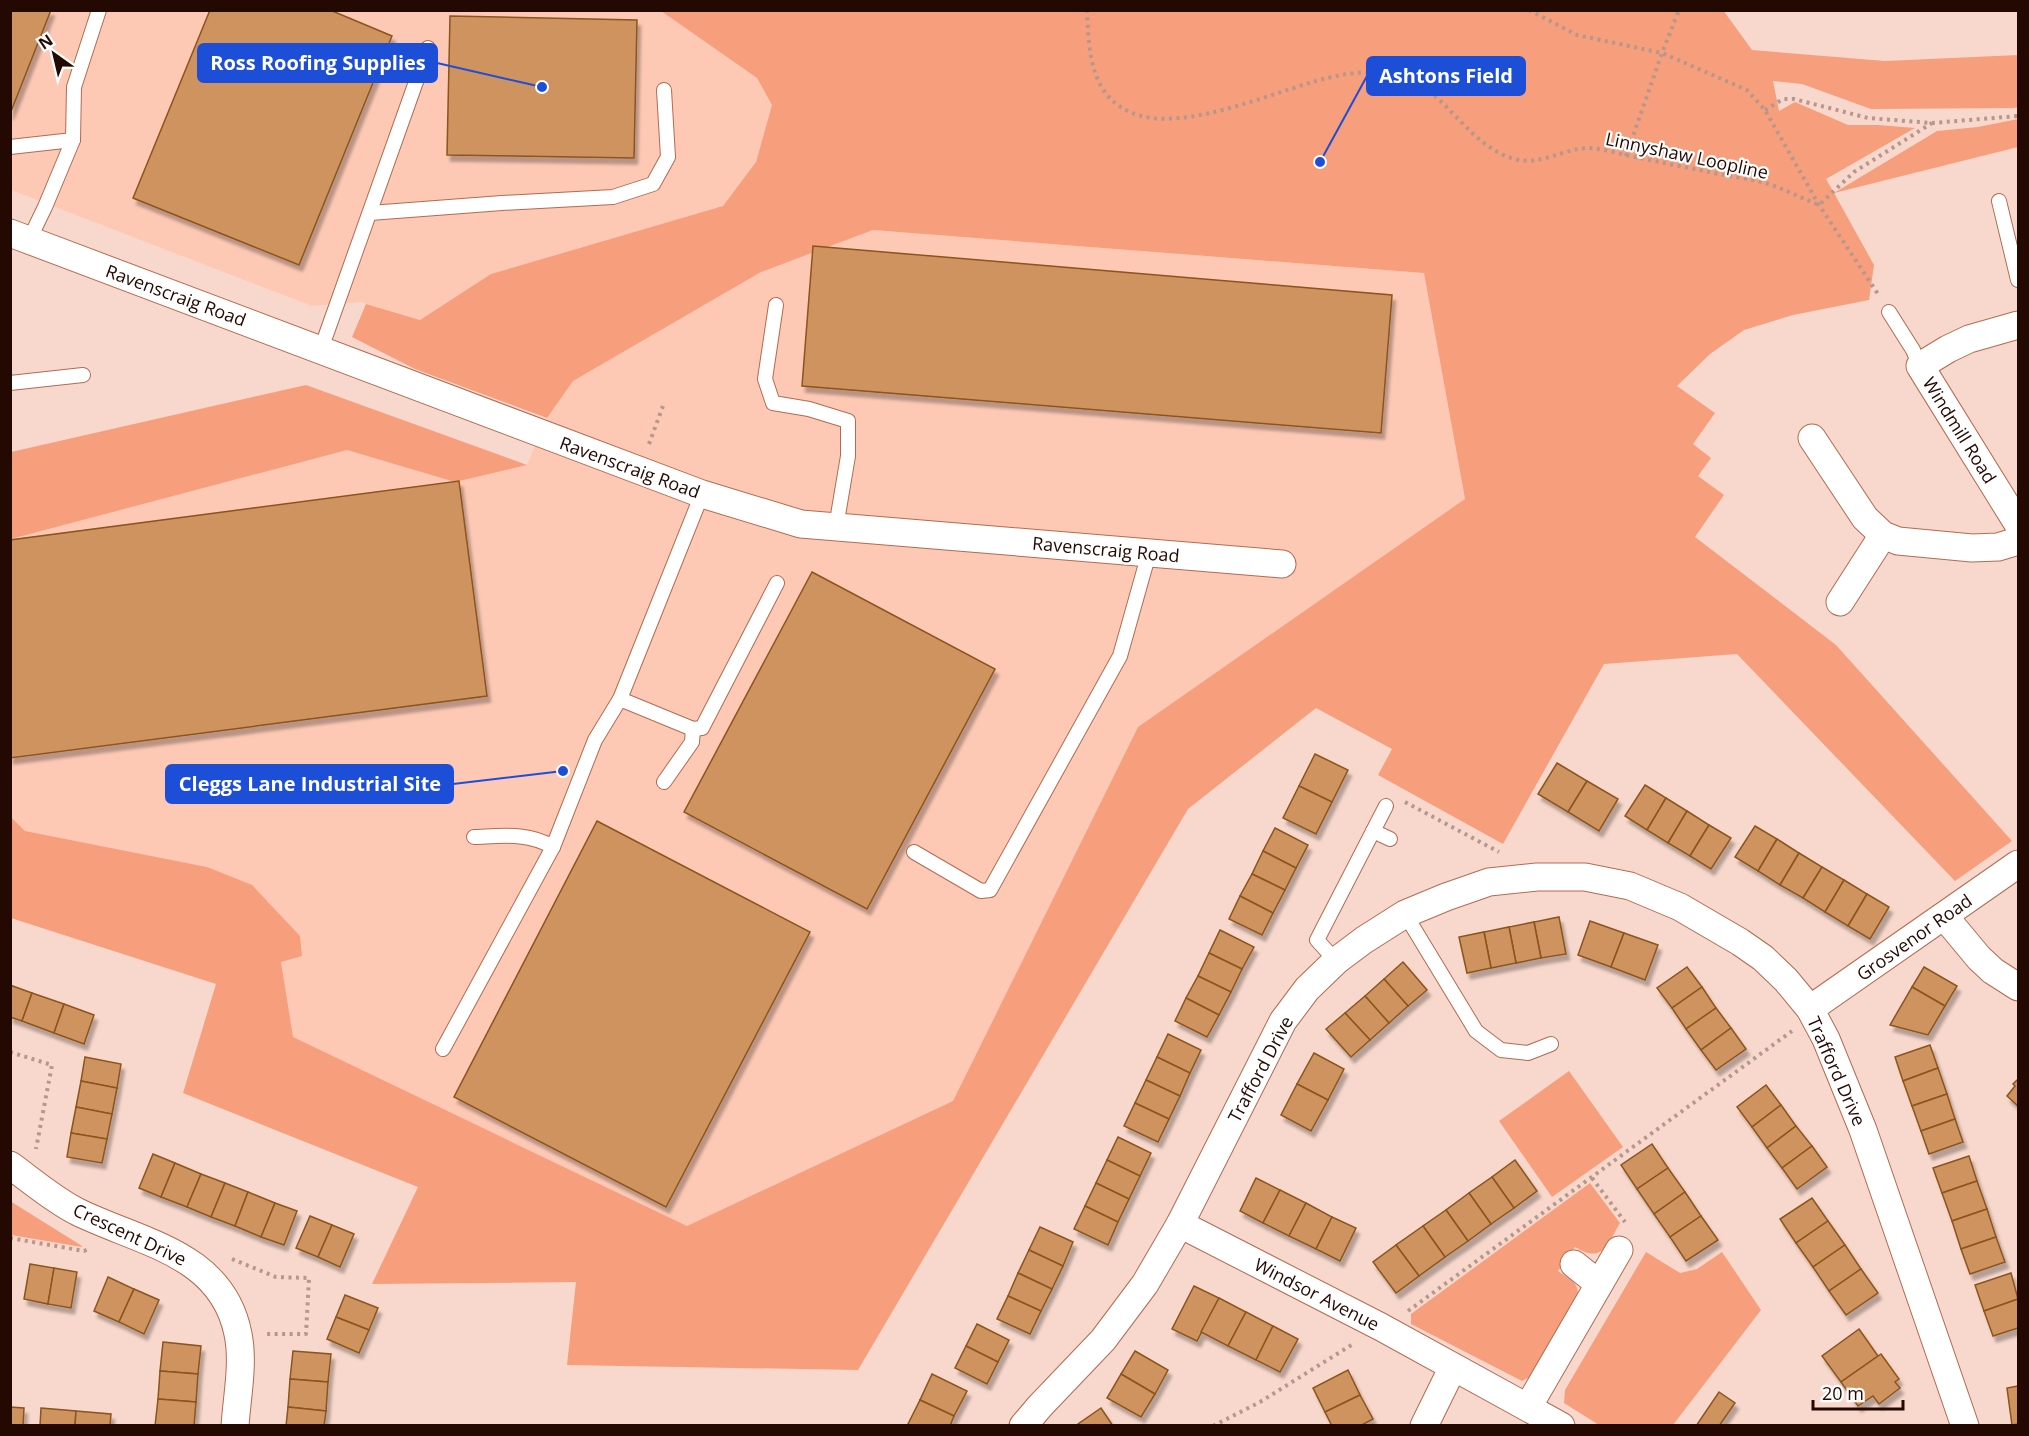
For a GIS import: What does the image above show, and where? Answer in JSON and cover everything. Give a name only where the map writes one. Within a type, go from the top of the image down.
[{"type":"street","name":"Ravenscraig Road","points":[[20,237],[702,494],[801,525],[1282,564]]},
{"type":"street","points":[[1920,366],[1947,348],[1969,339],[2019,325]]},
{"type":"street","name":"Windmill Road","points":[[1920,366],[2019,524]]},
{"type":"street","points":[[1812,434],[1865,518],[1883,536],[1898,541],[1972,548],[1998,547],[2019,541]]},
{"type":"street","points":[[1840,602],[1883,536]]},
{"type":"street","name":"Grosvenor Road","points":[[1812,1012],[2019,864]]},
{"type":"street","name":"Trafford Drive","points":[[1023,1425],[1103,1340],[1145,1284],[1180,1224],[1283,1021],[1307,989],[1336,961],[1364,940],[1405,914],[1446,897],[1489,882],[1585,877],[1630,886],[1680,907],[1763,958],[1786,980],[1812,1012],[1840,1070],[1863,1130],[1965,1425]]},
{"type":"street","points":[[1944,916],[1979,958],[2019,987]]},
{"type":"street","name":"Crescent Drive","points":[[20,1172],[75,1210],[111,1228],[175,1252],[207,1274],[231,1309],[238,1333],[240,1354],[235,1425]]},
{"type":"street","name":"Windsor Avenue","points":[[1180,1224],[1381,1327],[1561,1425]]},
{"type":"street","points":[[1528,1407],[1619,1250]]},
{"type":"street","points":[[1574,1264],[1599,1284]]},
{"type":"street","points":[[1424,1425],[1453,1367]]},
{"type":"lane","points":[[20,237],[45,207],[73,140],[74,87],[99,10]]},
{"type":"lane","points":[[321,349],[428,48]]},
{"type":"lane","points":[[370,213],[613,197],[652,184],[668,157],[664,90]]},
{"type":"lane","points":[[10,147],[73,140]]},
{"type":"lane","points":[[1999,201],[2019,280]]},
{"type":"lane","points":[[776,305],[765,379],[773,403],[809,409],[848,421],[848,456],[836,527]]},
{"type":"lane","points":[[1889,312],[1913,350],[1920,366]]},
{"type":"lane","points":[[10,383],[82,375]]},
{"type":"lane","points":[[443,1049],[553,847],[595,740],[620,699],[702,494]]},
{"type":"lane","points":[[914,852],[981,891],[990,890],[1120,656],[1149,553]]},
{"type":"lane","points":[[620,699],[693,729],[702,728],[777,583]]},
{"type":"lane","points":[[664,782],[692,742],[693,729]]},
{"type":"lane","points":[[1336,961],[1317,940],[1386,806]]},
{"type":"lane","points":[[1373,831],[1390,839]]},
{"type":"lane","points":[[474,837],[538,838],[553,847]]},
{"type":"lane","points":[[1405,914],[1476,1031],[1501,1050],[1528,1053],[1551,1044]]},
{"type":"path","name":"Linnyshaw Loopline","points":[[1087,10],[1091,65],[1102,86],[1113,101],[1130,112],[1150,119],[1205,114],[1340,75],[1364,72],[1389,73],[1410,78],[1431,92],[1483,144],[1514,159],[1534,161],[1587,148],[1767,183],[1819,205]]},
{"type":"path","points":[[1529,10],[1577,35],[1662,53],[1747,90],[1765,110],[1819,205],[1889,312]]},
{"type":"path","points":[[1626,156],[1679,10]]},
{"type":"path","points":[[1765,110],[1783,99],[1794,99],[1868,118],[1932,123],[2019,116]]},
{"type":"path","points":[[1819,205],[1854,172],[1932,123]]},
{"type":"path","points":[[640,470],[663,406]]},
{"type":"path","points":[[1386,806],[1401,800],[1514,860],[1522,879]]},
{"type":"path","points":[[1213,1425],[1260,1402],[1403,1315],[1592,1178],[1812,1012]]},
{"type":"path","points":[[10,1052],[52,1065],[20,1172]]},
{"type":"path","points":[[1592,1178],[1631,1231],[1619,1250]]},
{"type":"path","points":[[10,1238],[84,1251],[95,1247],[111,1228]]},
{"type":"path","points":[[191,1261],[216,1253],[276,1277],[309,1278],[306,1334],[238,1333]]},
{"type":"shaded area","points":[[1723,10],[1752,50],[1885,61],[2018,55],[2018,107],[2014,108],[1871,109],[1802,84],[1773,81],[1779,111],[1795,102],[1848,125],[1915,128],[1826,179],[1874,265],[1869,300],[1793,315],[1744,330],[1710,354],[1677,386],[1715,413],[1693,444],[1711,458],[1698,476],[1724,495],[1695,537],[1836,645],[2012,841],[1955,881],[1737,654],[1604,664],[1503,844],[1378,775],[1392,749],[1316,708],[1188,809],[858,1370],[567,1365],[576,1282],[372,1284],[418,1187],[183,1093],[216,984],[11,918],[10,816],[25,831],[207,867],[252,885],[300,936],[302,956],[281,962],[293,1037],[687,1226],[953,1101],[1138,727],[1465,499],[1424,273],[873,230],[761,272],[573,381],[547,418],[415,369],[352,337],[366,304],[420,320],[491,274],[723,206],[756,162],[772,105],[757,78],[661,11]]},
{"type":"shaded area","points":[[10,11],[661,11],[757,78],[772,105],[756,162],[723,206],[491,274],[420,320],[361,302],[312,306],[11,190]]},
{"type":"shaded area","points":[[2018,119],[2018,147],[1834,193],[1937,131],[1978,127]]},
{"type":"shaded area","points":[[873,230],[1424,273],[1465,500],[1138,727],[953,1101],[687,1226],[292,1037],[281,961],[207,867],[25,831],[11,816],[11,539],[347,450],[455,482],[527,465],[547,418],[573,381],[761,272]]},
{"type":"shaded area","points":[[306,385],[527,465],[455,482],[347,450],[11,539],[11,452]]},
{"type":"shaded area","points":[[1569,1071],[1623,1147],[1552,1197],[1499,1121]]},
{"type":"shaded area","points":[[1590,1183],[1620,1223],[1603,1250],[1592,1254],[1575,1247],[1558,1271],[1574,1283],[1578,1294],[1530,1377],[1522,1381],[1411,1324],[1411,1314]]},
{"type":"shaded area","points":[[10,1201],[82,1246],[82,1247],[11,1235]]},
{"type":"shaded area","points":[[1646,1252],[1680,1273],[1697,1269],[1722,1252],[1761,1310],[1673,1425],[1599,1425],[1564,1403],[1565,1390]]},
{"type":"building","points":[[10,10],[51,10],[10,114]]},
{"type":"building","points":[[210,10],[330,10],[392,36],[299,265],[133,198]]},
{"type":"building","points":[[450,16],[637,20],[634,158],[447,155]]},
{"type":"building","points":[[813,246],[1392,295],[1381,433],[802,386]]},
{"type":"building","points":[[459,481],[487,696],[10,758],[10,540]]},
{"type":"building","points":[[812,572],[995,669],[867,909],[684,812]]},
{"type":"building","points":[[1315,754],[1348,770],[1332,802],[1299,786]]},
{"type":"building","points":[[1557,763],[1587,781],[1568,812],[1538,794]]},
{"type":"building","points":[[1587,781],[1618,799],[1599,831],[1568,812]]},
{"type":"building","points":[[1645,785],[1666,798],[1647,830],[1625,816]]},
{"type":"building","points":[[1299,786],[1332,802],[1316,834],[1283,818]]},
{"type":"building","points":[[1666,798],[1687,811],[1668,843],[1647,830]]},
{"type":"building","points":[[1687,811],[1709,825],[1690,856],[1668,843]]},
{"type":"building","points":[[597,821],[810,932],[666,1207],[454,1097]]},
{"type":"building","points":[[1709,825],[1731,838],[1711,869],[1690,856]]},
{"type":"building","points":[[1755,826],[1777,839],[1758,871],[1735,857]]},
{"type":"building","points":[[1275,828],[1308,845],[1296,868],[1263,851]]},
{"type":"building","points":[[1777,839],[1799,853],[1780,885],[1758,871]]},
{"type":"building","points":[[1263,851],[1296,868],[1285,890],[1252,874]]},
{"type":"building","points":[[1799,853],[1822,867],[1803,898],[1780,885]]},
{"type":"building","points":[[1822,867],[1844,880],[1825,912],[1803,898]]},
{"type":"building","points":[[1252,874],[1285,890],[1273,913],[1240,896]]},
{"type":"building","points":[[1844,880],[1867,894],[1848,926],[1825,912]]},
{"type":"building","points":[[1867,894],[1889,907],[1870,939],[1848,926]]},
{"type":"building","points":[[1240,896],[1273,913],[1262,935],[1229,919]]},
{"type":"building","points":[[1559,917],[1566,954],[1541,958],[1534,922]]},
{"type":"building","points":[[1590,921],[1624,933],[1611,967],[1578,955]]},
{"type":"building","points":[[1534,922],[1541,958],[1516,963],[1509,927]]},
{"type":"building","points":[[1509,927],[1516,963],[1491,968],[1484,932]]},
{"type":"building","points":[[1220,930],[1254,947],[1242,969],[1209,953]]},
{"type":"building","points":[[1484,932],[1491,968],[1467,973],[1459,937]]},
{"type":"building","points":[[1624,933],[1658,945],[1645,980],[1611,967]]},
{"type":"building","points":[[1209,953],[1242,969],[1231,992],[1198,976]]},
{"type":"building","points":[[1403,962],[1427,990],[1408,1006],[1384,979]]},
{"type":"building","points":[[1687,967],[1702,987],[1672,1008],[1657,988]]},
{"type":"building","points":[[1924,967],[1957,986],[1945,1006],[1912,987]]},
{"type":"building","points":[[1198,976],[1231,992],[1219,1015],[1186,998]]},
{"type":"building","points":[[1384,979],[1408,1006],[1389,1023],[1365,996]]},
{"type":"building","points":[[10,985],[32,993],[22,1021],[10,1017]]},
{"type":"building","points":[[1702,987],[1716,1008],[1686,1029],[1672,1008]]},
{"type":"building","points":[[1912,987],[1945,1006],[1928,1035],[1890,1025]]},
{"type":"building","points":[[32,993],[64,1004],[54,1033],[22,1021]]},
{"type":"building","points":[[1365,996],[1389,1023],[1370,1040],[1345,1013]]},
{"type":"building","points":[[1186,998],[1219,1015],[1207,1037],[1175,1021]]},
{"type":"building","points":[[64,1004],[94,1015],[84,1044],[54,1033]]},
{"type":"building","points":[[1716,1008],[1731,1028],[1701,1050],[1686,1029]]},
{"type":"building","points":[[1345,1013],[1370,1040],[1351,1057],[1326,1029]]},
{"type":"building","points":[[1731,1028],[1746,1049],[1716,1070],[1701,1050]]},
{"type":"building","points":[[1168,1034],[1201,1050],[1190,1073],[1157,1057]]},
{"type":"building","points":[[1930,1045],[1938,1068],[1903,1081],[1895,1057]]},
{"type":"building","points":[[1314,1053],[1344,1069],[1328,1100],[1297,1084]]},
{"type":"building","points":[[85,1057],[121,1064],[117,1088],[81,1081]]},
{"type":"building","points":[[1157,1057],[1190,1073],[1180,1096],[1146,1080]]},
{"type":"building","points":[[1938,1068],[1947,1094],[1912,1106],[1903,1081]]},
{"type":"building","points":[[2018,1079],[2018,1106],[2007,1096]]},
{"type":"building","points":[[1146,1080],[1180,1096],[1169,1119],[1135,1103]]},
{"type":"building","points":[[81,1081],[117,1088],[112,1114],[76,1107]]},
{"type":"building","points":[[1297,1084],[1328,1100],[1311,1131],[1281,1115]]},
{"type":"building","points":[[1766,1085],[1781,1105],[1752,1127],[1737,1107]]},
{"type":"building","points":[[1947,1094],[1955,1119],[1921,1131],[1912,1106]]},
{"type":"building","points":[[1135,1103],[1169,1119],[1158,1142],[1124,1126]]},
{"type":"building","points":[[1781,1105],[1796,1126],[1767,1148],[1752,1127]]},
{"type":"building","points":[[76,1107],[112,1114],[107,1139],[71,1133]]},
{"type":"building","points":[[1955,1119],[1963,1142],[1929,1154],[1921,1131]]},
{"type":"building","points":[[1796,1126],[1812,1146],[1782,1168],[1767,1148]]},
{"type":"building","points":[[71,1133],[107,1139],[102,1163],[67,1157]]},
{"type":"building","points":[[1118,1137],[1151,1153],[1140,1176],[1107,1160]]},
{"type":"building","points":[[1652,1144],[1668,1168],[1637,1189],[1621,1165]]},
{"type":"building","points":[[1812,1146],[1827,1167],[1797,1189],[1782,1168]]},
{"type":"building","points":[[153,1154],[175,1163],[161,1197],[139,1188]]},
{"type":"building","points":[[1969,1156],[1977,1181],[1942,1193],[1933,1168]]},
{"type":"building","points":[[1107,1160],[1140,1176],[1129,1199],[1096,1183]]},
{"type":"building","points":[[1515,1160],[1537,1191],[1514,1208],[1492,1177]]},
{"type":"building","points":[[175,1163],[201,1174],[187,1207],[161,1197]]},
{"type":"building","points":[[1668,1168],[1685,1192],[1654,1214],[1637,1189]]},
{"type":"building","points":[[201,1174],[225,1183],[211,1217],[187,1207]]},
{"type":"building","points":[[1492,1177],[1514,1208],[1491,1224],[1469,1193]]},
{"type":"building","points":[[1256,1178],[1280,1190],[1263,1223],[1240,1211]]},
{"type":"building","points":[[1977,1181],[1987,1209],[1952,1221],[1942,1193]]},
{"type":"building","points":[[225,1183],[248,1192],[235,1226],[211,1217]]},
{"type":"building","points":[[1096,1183],[1129,1199],[1118,1222],[1085,1206]]},
{"type":"building","points":[[1280,1190],[1306,1203],[1289,1236],[1263,1223]]},
{"type":"building","points":[[248,1192],[275,1203],[261,1237],[235,1226]]},
{"type":"building","points":[[1685,1192],[1701,1216],[1670,1237],[1654,1214]]},
{"type":"building","points":[[1469,1193],[1491,1224],[1468,1241],[1446,1210]]},
{"type":"building","points":[[1812,1198],[1828,1221],[1796,1243],[1780,1219]]},
{"type":"building","points":[[275,1203],[297,1211],[284,1245],[261,1237]]},
{"type":"building","points":[[1306,1203],[1332,1217],[1316,1249],[1289,1236]]},
{"type":"building","points":[[1085,1206],[1118,1222],[1108,1245],[1074,1229]]},
{"type":"building","points":[[1987,1209],[1996,1237],[1961,1249],[1952,1221]]},
{"type":"building","points":[[1446,1210],[1468,1241],[1445,1257],[1423,1226]]},
{"type":"building","points":[[310,1216],[332,1225],[318,1257],[296,1248]]},
{"type":"building","points":[[1701,1216],[1718,1240],[1686,1261],[1670,1237]]},
{"type":"building","points":[[1332,1217],[1356,1228],[1340,1261],[1316,1249]]},
{"type":"building","points":[[1828,1221],[1845,1245],[1813,1267],[1796,1243]]},
{"type":"building","points":[[332,1225],[354,1234],[340,1267],[318,1257]]},
{"type":"building","points":[[1423,1226],[1445,1257],[1419,1276],[1396,1245]]},
{"type":"building","points":[[1040,1227],[1073,1242],[1063,1266],[1029,1250]]},
{"type":"building","points":[[1996,1237],[2005,1262],[1970,1274],[1961,1249]]},
{"type":"building","points":[[1396,1245],[1419,1276],[1396,1293],[1373,1262]]},
{"type":"building","points":[[1845,1245],[1861,1269],[1829,1291],[1813,1267]]},
{"type":"building","points":[[1029,1250],[1063,1266],[1052,1289],[1018,1273]]},
{"type":"building","points":[[30,1264],[54,1268],[48,1304],[24,1299]]},
{"type":"building","points":[[54,1268],[77,1272],[71,1308],[48,1304]]},
{"type":"building","points":[[1861,1269],[1878,1293],[1846,1315],[1829,1291]]},
{"type":"building","points":[[1018,1273],[1052,1289],[1041,1311],[1008,1296]]},
{"type":"building","points":[[2011,1273],[2018,1299],[1984,1311],[1975,1285]]},
{"type":"building","points":[[108,1277],[134,1289],[119,1322],[94,1311]]},
{"type":"building","points":[[1194,1286],[1219,1298],[1197,1341],[1172,1329]]},
{"type":"building","points":[[134,1289],[159,1300],[144,1334],[119,1322]]},
{"type":"building","points":[[345,1295],[378,1308],[369,1330],[336,1317]]},
{"type":"building","points":[[1008,1296],[1041,1311],[1030,1334],[997,1319]]},
{"type":"building","points":[[1219,1298],[1246,1312],[1228,1346],[1201,1332]]},
{"type":"building","points":[[2018,1299],[2018,1328],[1993,1336],[1984,1311]]},
{"type":"building","points":[[1246,1312],[1273,1326],[1256,1360],[1228,1346]]},
{"type":"building","points":[[336,1317],[369,1330],[359,1353],[327,1339]]},
{"type":"building","points":[[977,1324],[1009,1340],[998,1362],[966,1346]]},
{"type":"building","points":[[1273,1326],[1298,1339],[1280,1372],[1256,1360]]},
{"type":"building","points":[[1859,1329],[1878,1356],[1841,1382],[1822,1356]]},
{"type":"building","points":[[163,1342],[201,1346],[198,1374],[160,1371]]},
{"type":"building","points":[[966,1346],[998,1362],[987,1384],[955,1368]]},
{"type":"building","points":[[293,1351],[331,1354],[328,1382],[290,1379]]},
{"type":"building","points":[[1135,1351],[1168,1370],[1155,1394],[1121,1374]]},
{"type":"building","points":[[1881,1354],[1899,1379],[1895,1382],[1900,1388],[1879,1404],[1873,1396],[1858,1406],[1841,1382]]},
{"type":"building","points":[[1348,1370],[1360,1395],[1325,1412],[1313,1388]]},
{"type":"building","points":[[160,1371],[198,1374],[196,1402],[158,1399]]},
{"type":"building","points":[[932,1374],[967,1391],[954,1416],[920,1400]]},
{"type":"building","points":[[1121,1374],[1155,1394],[1141,1417],[1107,1398]]},
{"type":"building","points":[[290,1379],[328,1382],[326,1411],[288,1407]]},
{"type":"building","points":[[2018,1386],[2018,1424],[2012,1425],[2007,1388]]},
{"type":"building","points":[[1719,1392],[1735,1403],[1719,1426],[1696,1426]]},
{"type":"building","points":[[1360,1395],[1373,1419],[1360,1426],[1332,1426],[1325,1412]]},
{"type":"building","points":[[158,1399],[196,1402],[194,1426],[155,1426]]},
{"type":"building","points":[[920,1400],[954,1416],[950,1426],[907,1426]]},
{"type":"building","points":[[10,1407],[24,1408],[23,1426],[10,1426]]},
{"type":"building","points":[[288,1407],[326,1411],[324,1426],[286,1426]]},
{"type":"building","points":[[41,1408],[76,1411],[75,1426],[40,1426]]},
{"type":"building","points":[[1101,1408],[1113,1426],[1079,1426],[1078,1424]]},
{"type":"building","points":[[76,1411],[111,1414],[110,1426],[75,1426]]},
{"type":"place","name":"Ross Roofing Supplies","points":[[542,87]]},
{"type":"place","name":"Ashtons Field","points":[[1320,162]]},
{"type":"place","name":"Cleggs Lane Industrial Site","points":[[563,771]]}]
